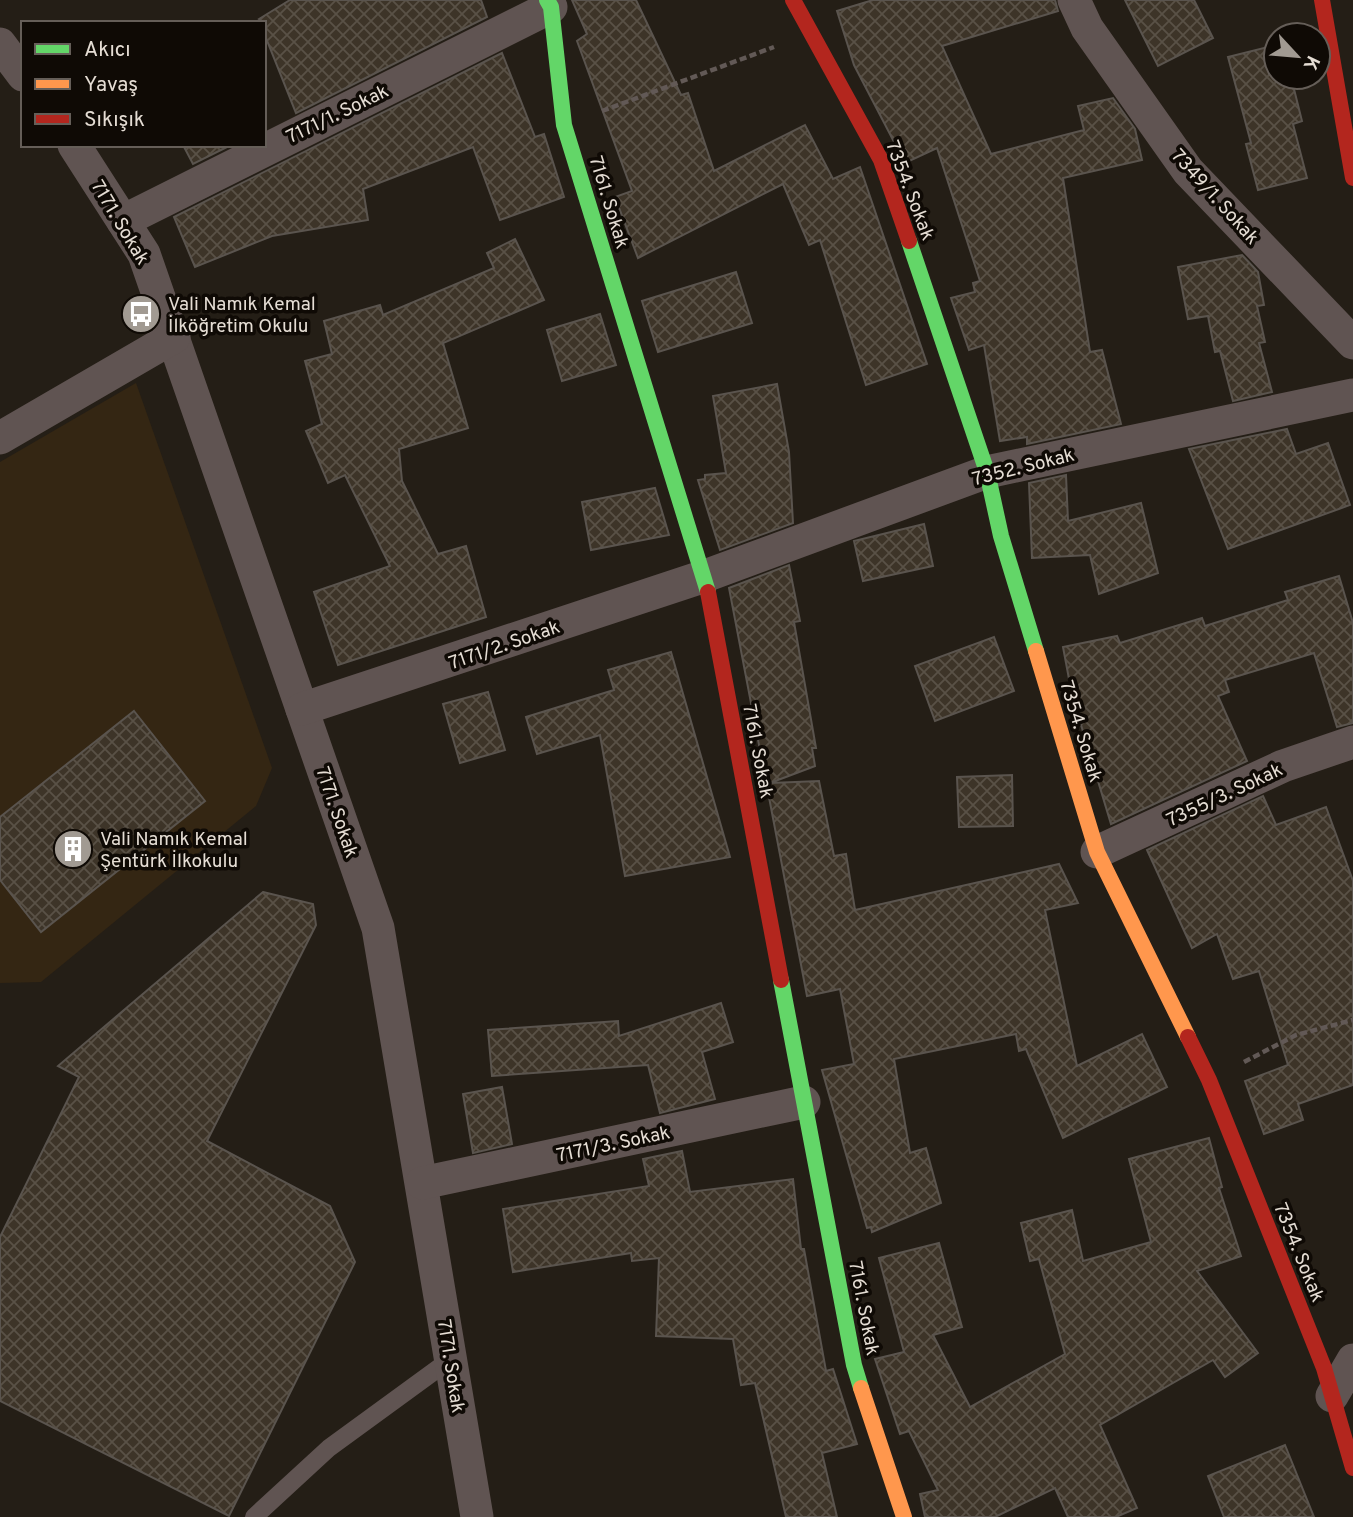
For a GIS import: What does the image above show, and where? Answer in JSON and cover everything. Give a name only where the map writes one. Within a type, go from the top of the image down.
[{"type":"street","name":"7354. Sokak","points":[[793,0],[881,160],[987,472],[1001,536],[1097,852],[1209,1080],[1324,1368],[1353,1468]]},
{"type":"street","name":"7349/1. Sokak","points":[[1074,0],[1087,29],[1188,171],[1353,343]]},
{"type":"street","points":[[1322,0],[1351,154],[1353,178]]},
{"type":"street","name":"7161. Sokak","points":[[549,4],[564,125],[705,576],[855,1365],[904,1517]]},
{"type":"street","name":"7171/1. Sokak","points":[[122,221],[549,4]]},
{"type":"street","points":[[0,44],[14,77]]},
{"type":"street","name":"7171. Sokak","points":[[75,147],[144,254],[378,928],[477,1517]]},
{"type":"street","points":[[0,438],[174,337]]},
{"type":"street","name":"7352. Sokak","points":[[705,576],[987,472],[1353,395]]},
{"type":"street","name":"7171/2. Sokak","points":[[302,709],[705,576]]},
{"type":"street","name":"7355/3. Sokak","points":[[1097,852],[1283,766],[1353,742]]},
{"type":"street","name":"7171/3. Sokak","points":[[422,1183],[804,1102]]},
{"type":"street","points":[[1332,1396],[1353,1360]]},
{"type":"lane","points":[[254,1517],[330,1448],[451,1359]]},
{"type":"path","points":[[564,125],[811,33]]},
{"type":"path","points":[[1209,1080],[1296,1035],[1353,1020]]},
{"type":"shaded area","points":[[136,383],[272,768],[256,806],[41,982],[0,983],[0,462]]},
{"type":"building","points":[[290,0],[481,0],[487,17],[296,113],[266,38],[266,21],[259,19]]},
{"type":"building","points":[[572,0],[636,0],[681,95],[688,93],[714,171],[805,125],[833,179],[860,167],[927,364],[866,385],[820,240],[809,245],[783,184],[638,258],[615,197],[632,191],[577,41],[587,34]]},
{"type":"building","points":[[873,0],[1055,0],[1058,11],[942,46],[991,154],[1084,130],[1078,106],[1113,98],[1135,129],[1142,160],[1063,178],[1090,352],[1102,350],[1121,424],[1027,444],[1027,437],[1000,441],[984,345],[969,350],[951,298],[975,292],[973,283],[980,281],[937,148],[905,163],[854,65],[837,11]]},
{"type":"building","points":[[1125,0],[1194,0],[1213,38],[1158,66]]},
{"type":"building","points":[[1262,48],[1262,91],[1294,91],[1302,121],[1293,124],[1307,178],[1258,190],[1246,144],[1251,143],[1228,57]]},
{"type":"building","points":[[502,53],[535,137],[544,134],[564,197],[500,220],[473,147],[363,189],[368,220],[272,236],[195,267],[174,217]]},
{"type":"building","points":[[184,147],[227,147],[193,164]]},
{"type":"building","points":[[515,239],[544,300],[443,343],[468,428],[399,449],[402,481],[438,554],[466,546],[486,617],[338,665],[314,592],[390,566],[345,475],[328,483],[306,431],[322,424],[305,361],[332,354],[324,321],[380,305],[383,315],[494,268],[487,253]]},
{"type":"building","points":[[1242,255],[1258,272],[1264,305],[1257,306],[1265,342],[1259,343],[1272,392],[1233,401],[1220,351],[1215,352],[1208,316],[1188,319],[1178,267]]},
{"type":"building","points":[[736,272],[752,323],[658,352],[642,301]]},
{"type":"building","points":[[600,314],[616,365],[562,381],[547,330]]},
{"type":"building","points":[[777,384],[789,452],[793,523],[720,550],[698,480],[705,479],[705,475],[726,473],[713,396]]},
{"type":"building","points":[[1287,429],[1296,454],[1328,443],[1350,505],[1228,549],[1189,449]]},
{"type":"building","points":[[1066,475],[1068,521],[1141,503],[1158,573],[1099,594],[1090,555],[1032,558],[1029,483]]},
{"type":"building","points":[[655,488],[669,535],[591,550],[582,502]]},
{"type":"building","points":[[924,524],[933,566],[863,581],[854,541]]},
{"type":"building","points":[[789,565],[800,621],[794,622],[816,748],[812,748],[815,766],[770,783],[819,781],[834,856],[846,854],[855,910],[1059,864],[1078,903],[1045,910],[1077,1066],[1142,1034],[1167,1087],[1063,1138],[1026,1049],[1019,1051],[1016,1034],[894,1059],[910,1153],[926,1148],[941,1203],[872,1232],[871,1227],[867,1228],[822,1070],[854,1064],[840,989],[807,996],[729,588]]},
{"type":"building","points":[[1339,576],[1353,623],[1353,723],[1337,727],[1314,653],[1225,680],[1229,692],[1218,696],[1247,761],[1111,824],[1072,695],[1063,647],[1117,636],[1120,643],[1202,618],[1205,626],[1288,600],[1285,592]]},
{"type":"building","points":[[994,637],[1014,691],[935,721],[915,666]]},
{"type":"building","points":[[671,652],[730,857],[625,876],[600,735],[537,754],[526,717],[614,690],[608,670]]},
{"type":"building","points":[[488,692],[505,750],[460,763],[443,704]]},
{"type":"building","name":"Vali Namık Kemal Şentürk İlkokulu","points":[[134,711],[205,801],[41,932],[0,880],[0,817]]},
{"type":"building","points":[[1012,775],[1013,826],[959,827],[957,777]]},
{"type":"building","points":[[1263,796],[1276,825],[1326,807],[1353,881],[1353,1085],[1298,1104],[1303,1120],[1264,1134],[1245,1081],[1288,1065],[1259,971],[1233,979],[1217,934],[1192,948],[1147,850]]},
{"type":"building","points":[[263,892],[313,904],[316,925],[207,1141],[330,1206],[355,1262],[229,1516],[0,1401],[0,1237],[79,1077],[58,1066]]},
{"type":"building","points":[[721,1003],[733,1042],[702,1052],[715,1099],[660,1113],[648,1065],[492,1076],[488,1030],[618,1021],[619,1036]]},
{"type":"building","points":[[502,1087],[512,1144],[473,1153],[463,1094]]},
{"type":"building","points":[[1209,1138],[1222,1187],[1219,1188],[1241,1256],[1197,1271],[1258,1353],[1225,1377],[1213,1360],[1100,1425],[1137,1508],[1116,1517],[1068,1517],[1055,1488],[995,1517],[925,1517],[920,1494],[938,1490],[909,1431],[900,1434],[875,1359],[904,1352],[879,1258],[939,1243],[962,1327],[933,1335],[970,1407],[1065,1354],[1039,1259],[1030,1261],[1021,1223],[1072,1210],[1083,1261],[1151,1242],[1129,1159]]},
{"type":"building","points":[[682,1151],[690,1192],[793,1179],[801,1249],[804,1249],[826,1371],[833,1369],[857,1444],[822,1453],[837,1517],[786,1517],[755,1383],[741,1385],[733,1339],[656,1336],[659,1258],[632,1261],[631,1253],[513,1272],[503,1209],[649,1186],[643,1159]]},
{"type":"building","points":[[1285,1445],[1314,1517],[1224,1517],[1208,1476]]},
{"type":"traffic: fast","points":[[547,0],[551,7],[564,125],[708,592]]},
{"type":"traffic: fast","points":[[909,241],[987,472],[1001,536],[1036,651]]},
{"type":"traffic: fast","points":[[781,980],[854,1365],[861,1388]]},
{"type":"traffic: slow","points":[[1036,651],[1097,852],[1188,1037]]},
{"type":"traffic: slow","points":[[861,1388],[904,1517]]},
{"type":"traffic: jam","points":[[793,0],[881,160],[909,241]]},
{"type":"traffic: jam","points":[[1322,0],[1353,178]]},
{"type":"traffic: jam","points":[[708,592],[781,980]]},
{"type":"traffic: jam","points":[[1188,1037],[1209,1080],[1324,1368],[1353,1468]]},
{"type":"place","name":"Vali Namık Kemal İlköğretim Okulu","points":[[141,314]]},
{"type":"place","name":"Vali Namık Kemal Şentürk İlkokulu","points":[[73,849]]}]
